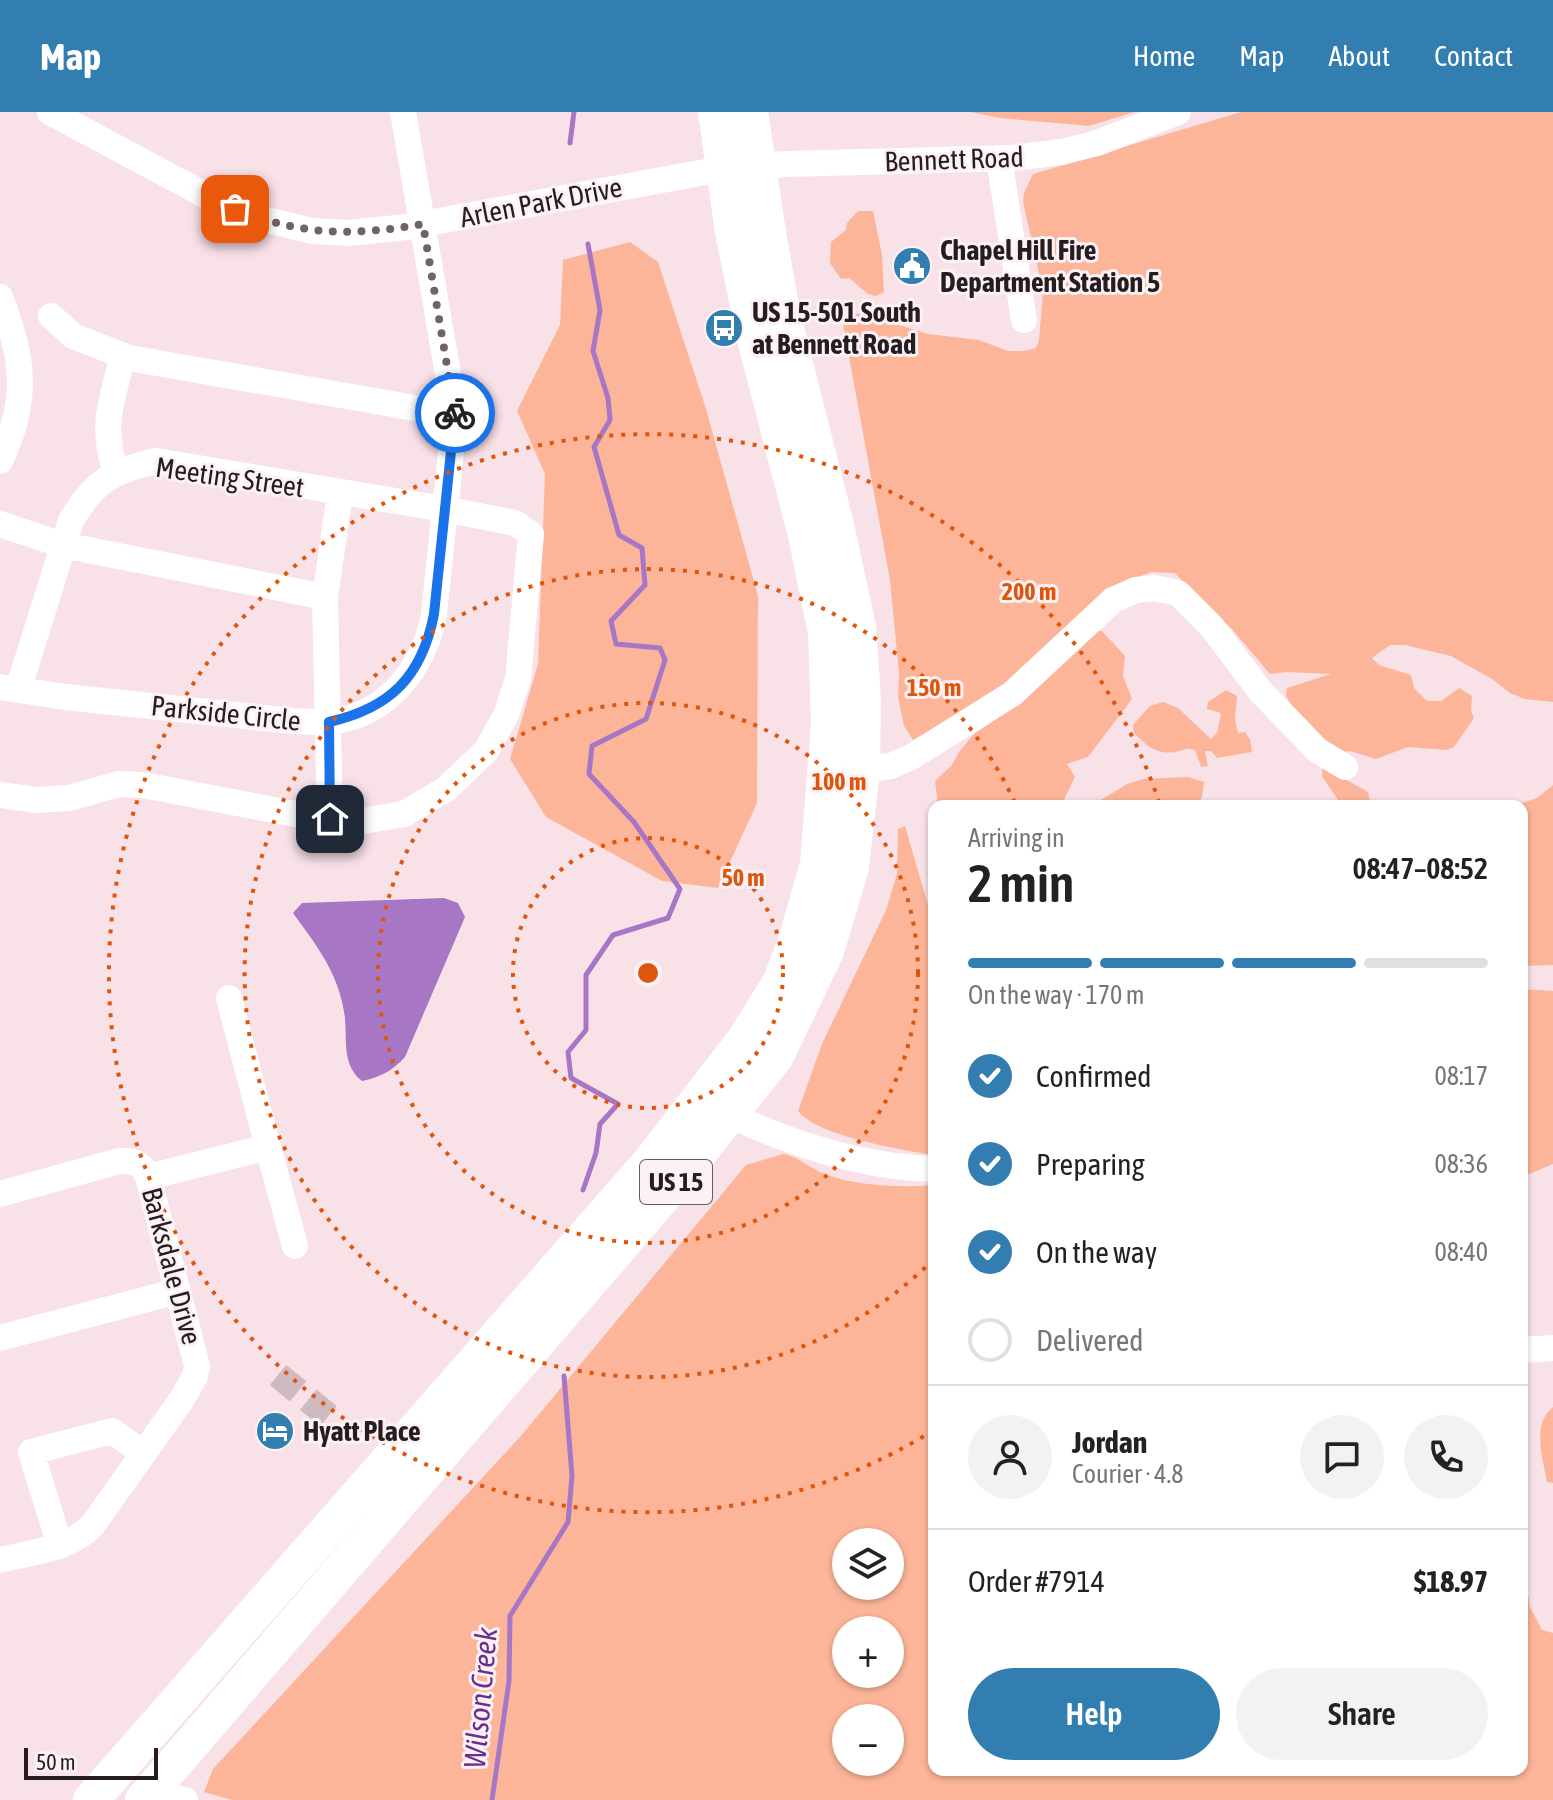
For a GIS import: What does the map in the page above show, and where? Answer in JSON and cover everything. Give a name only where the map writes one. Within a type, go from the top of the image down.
[{"type":"highway","name":"US 15","points":[[160,1797],[730,1115],[776,1056],[826,951],[851,867],[862,770],[863,699],[858,627],[836,525],[783,317],[740,167],[716,112]]},
{"type":"highway","name":"US 15","points":[[91,1800],[651,1161],[700,1102],[746,1038],[781,981],[818,864],[829,724],[826,633],[806,535],[755,339],[740,167],[750,112]]},
{"type":"street","name":"Arlen Park Drive","points":[[50,112],[218,202],[287,227],[320,232],[350,233],[423,224],[740,167]]},
{"type":"street","name":"Parkside Circle","points":[[9,689],[293,721],[329,722],[350,717],[391,697],[420,660],[434,614],[455,415],[403,112]]},
{"type":"street","name":"Bennett Road","points":[[740,167],[999,158],[1062,152],[1097,143],[1178,112]]},
{"type":"street","points":[[999,158],[1024,320]]},
{"type":"street","points":[[0,297],[15,335],[20,365],[20,397],[12,436],[0,461]]},
{"type":"street","points":[[51,316],[73,336],[129,358],[455,415]]},
{"type":"street","points":[[116,473],[107,441],[108,418],[121,363],[129,358]]},
{"type":"street","name":"Meeting Street","points":[[9,689],[80,504],[100,482],[133,466],[156,461],[515,523],[531,534],[518,679],[506,715],[486,751],[446,789],[404,814],[362,821],[330,819]]},
{"type":"street","points":[[0,795],[36,800],[58,799],[119,784],[143,785],[330,819],[325,597],[340,494]]},
{"type":"street","points":[[0,524],[63,545],[325,597]]},
{"type":"street","points":[[862,770],[882,768],[902,761],[987,710],[1012,694],[1113,600],[1136,590],[1154,588],[1178,593],[1212,627],[1261,692],[1317,750],[1345,767]]},
{"type":"street","points":[[229,998],[295,1246]]},
{"type":"street","points":[[730,1115],[774,1136],[829,1153],[874,1163],[928,1168]]},
{"type":"street","points":[[148,1177],[268,1147]]},
{"type":"street","name":"Barksdale Drive","points":[[0,1194],[119,1161],[141,1165],[148,1177],[196,1354],[195,1376],[182,1399],[92,1526],[77,1539],[60,1546],[0,1560]]},
{"type":"street","points":[[0,1338],[178,1291]]},
{"type":"street","points":[[1528,1350],[1553,1348]]},
{"type":"street","points":[[60,1546],[31,1452],[112,1431],[143,1453]]},
{"type":"shaded area","points":[[971,112],[1134,112],[1089,126],[1000,118]]},
{"type":"shaded area","points":[[1241,112],[1553,112],[1553,702],[1525,699],[1510,693],[1451,656],[1405,645],[1390,645],[1372,658],[1379,665],[1411,675],[1414,688],[1427,701],[1441,701],[1459,688],[1472,696],[1474,718],[1454,747],[1447,750],[1408,747],[1376,759],[1350,751],[1337,753],[1286,696],[1287,688],[1331,674],[1270,674],[1231,628],[1205,606],[1175,573],[1151,572],[1131,580],[1015,681],[913,740],[904,726],[898,697],[899,673],[890,580],[843,324],[855,314],[863,314],[928,334],[979,340],[1008,351],[1036,348],[1043,292],[1023,202],[1033,174]]},
{"type":"shaded area","points":[[858,211],[873,211],[882,255],[884,292],[876,296],[868,294],[849,278],[841,279],[830,263],[831,242],[846,230],[847,223]]},
{"type":"shaded area","points":[[630,242],[658,262],[706,409],[758,596],[757,803],[718,888],[662,881],[546,817],[510,759],[538,664],[545,474],[517,411],[560,325],[563,260]]},
{"type":"shaded area","points":[[1096,631],[1102,631],[1125,656],[1123,676],[1132,699],[1088,757],[1067,764],[1075,777],[1064,800],[937,800],[935,781],[952,765],[974,734],[1008,711]]},
{"type":"shaded area","points":[[1226,690],[1237,696],[1235,719],[1238,733],[1245,732],[1250,739],[1252,752],[1217,758],[1211,751],[1205,751],[1208,766],[1201,767],[1195,750],[1157,751],[1134,733],[1133,725],[1150,706],[1163,702],[1178,708],[1211,739],[1217,733],[1221,713],[1207,709],[1208,702]]},
{"type":"shaded area","points":[[1323,767],[1368,792],[1370,800],[1338,800],[1322,776]]},
{"type":"shaded area","points":[[1188,777],[1204,782],[1202,797],[1200,800],[1101,800],[1127,784],[1143,779]]},
{"type":"shaded area","points":[[1553,785],[1553,965],[1528,966],[1528,801]]},
{"type":"shaded area","points":[[905,826],[928,905],[928,1154],[841,1135],[808,1120],[798,1111],[822,1044],[886,910],[897,874],[898,829]]},
{"type":"shaded area","points":[[444,898],[458,903],[465,917],[405,1057],[386,1073],[362,1081],[348,1060],[345,1018],[333,975],[293,913],[302,903]]},
{"type":"shaded area","points":[[1528,989],[1553,991],[1553,1164],[1528,1174]]},
{"type":"shaded area","points":[[783,1154],[822,1173],[848,1181],[892,1186],[928,1185],[928,1776],[1528,1776],[1528,1594],[1530,1607],[1542,1630],[1553,1633],[1553,1800],[232,1800],[204,1792],[213,1769],[520,1437],[746,1165]]},
{"type":"shaded area","points":[[1553,1407],[1553,1483],[1547,1482],[1540,1432],[1546,1414]]},
{"type":"waterway","name":"Wilson Creek","points":[[570,143],[574,112]]},
{"type":"waterway","name":"Wilson Creek","points":[[583,1190],[596,1153],[600,1124],[618,1104],[571,1078],[568,1052],[586,1030],[586,975],[613,935],[668,918],[680,889],[634,822],[589,774],[592,746],[646,719],[665,660],[660,648],[616,644],[611,621],[645,585],[642,548],[619,535],[594,447],[610,420],[608,398],[593,351],[600,310],[588,244]]},
{"type":"waterway","name":"Wilson Creek","points":[[492,1800],[509,1681],[510,1616],[568,1522],[572,1476],[564,1376]]},
{"type":"tunnel","points":[[278,1375],[332,1419]]},
{"type":"way so far","points":[[235,209],[287,227],[329,233],[370,232],[423,224],[455,413]]},
{"type":"place","name":"Chapel Hill Fire Department Station 5","points":[[912,266]]},
{"type":"place","name":"US 15-501 South at Bennett Road","points":[[724,328]]},
{"type":"place","name":"Hyatt Place","points":[[275,1431]]},
{"type":"route","points":[[330,819],[329,722],[350,717],[391,697],[420,660],[429,638],[455,413]]}]
